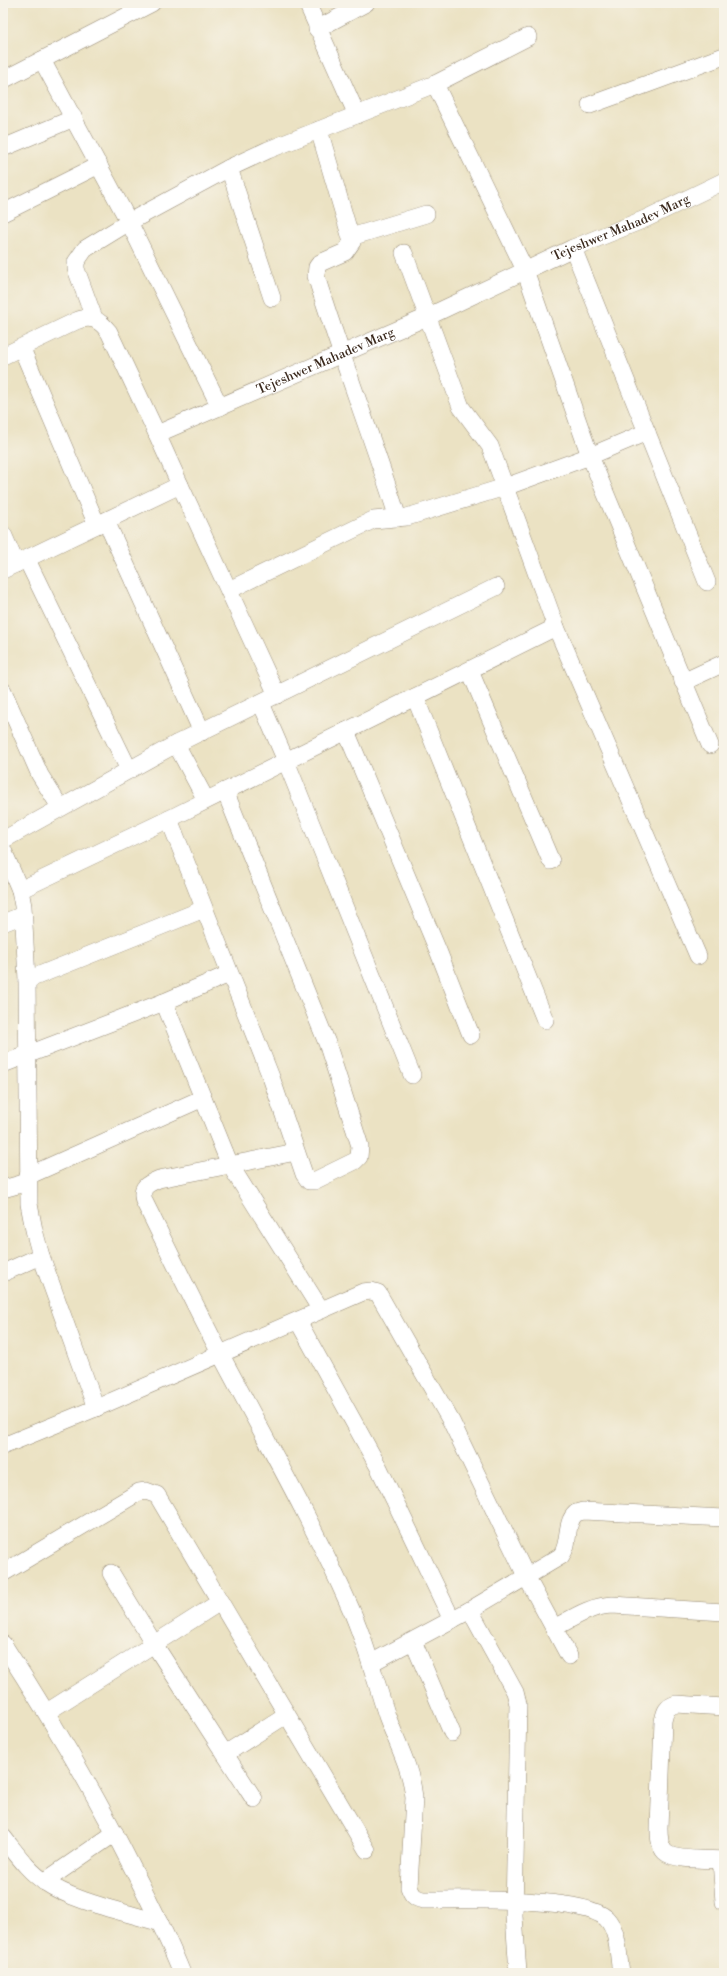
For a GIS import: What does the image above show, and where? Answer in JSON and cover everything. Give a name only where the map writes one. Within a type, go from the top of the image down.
[{"type":"street","points":[[3,80],[42,60],[128,9],[152,3]]},
{"type":"street","points":[[307,3],[317,29],[357,115]]},
{"type":"street","points":[[317,29],[366,3]]},
{"type":"street","points":[[94,318],[76,269],[76,262],[85,249],[129,222],[229,168],[268,150],[435,84],[528,37]]},
{"type":"street","points":[[590,105],[724,56]]},
{"type":"street","points":[[42,60],[129,222],[220,407]]},
{"type":"street","points":[[435,84],[526,272],[590,456],[710,745]]},
{"type":"street","points":[[3,148],[74,118]]},
{"type":"street","points":[[319,130],[351,237],[350,247],[345,252],[320,263],[316,271],[316,276],[340,354],[375,448],[398,518]]},
{"type":"street","points":[[3,213],[99,165]]},
{"type":"street","points":[[229,168],[272,298]]},
{"type":"street","name":"Tejeshwer Mahadev Marg","points":[[157,434],[427,317],[526,272],[573,248],[645,219],[724,181]]},
{"type":"street","points":[[351,237],[426,214]]},
{"type":"street","points":[[573,248],[707,582]]},
{"type":"street","points":[[404,253],[461,407],[490,446],[556,627],[698,956]]},
{"type":"street","points":[[3,356],[22,349],[76,321],[86,318],[94,318],[102,322],[109,332],[157,434],[277,695]]},
{"type":"street","points":[[22,349],[102,523],[202,732]]},
{"type":"street","points":[[229,590],[373,520],[416,515],[505,487],[590,456],[647,432]]},
{"type":"street","points":[[15,565],[180,485]]},
{"type":"street","points":[[3,534],[15,565],[129,770]]},
{"type":"street","points":[[3,840],[176,744],[496,587]]},
{"type":"street","points":[[20,890],[169,819],[556,627]]},
{"type":"street","points":[[683,682],[724,663]]},
{"type":"street","points":[[470,670],[551,861]]},
{"type":"street","points":[[3,692],[40,775],[60,807]]},
{"type":"street","points":[[415,697],[545,1020]]},
{"type":"street","points":[[261,703],[286,761],[412,1075]]},
{"type":"street","points":[[346,731],[439,953],[471,1035]]},
{"type":"street","points":[[176,744],[206,800]]},
{"type":"street","points":[[169,819],[271,1077],[306,1178],[309,1181],[314,1181],[355,1161],[359,1157],[360,1152],[327,1043],[225,791]]},
{"type":"street","points":[[3,850],[20,890],[23,915],[27,980],[29,1204],[34,1230],[42,1256],[96,1408]]},
{"type":"street","points":[[27,980],[204,909]]},
{"type":"street","points":[[3,923],[23,915]]},
{"type":"street","points":[[3,1064],[28,1056],[164,1002],[229,974]]},
{"type":"street","points":[[164,1002],[230,1165],[321,1310]]},
{"type":"street","points":[[3,1189],[28,1179],[203,1098]]},
{"type":"street","points":[[296,1152],[159,1179],[147,1184],[143,1188],[142,1194],[144,1201],[221,1355],[305,1513],[351,1607],[388,1717],[404,1756],[413,1784],[414,1797],[409,1886],[412,1894],[416,1898],[423,1900],[515,1900],[580,1906],[594,1911],[605,1918],[615,1932],[621,1973]]},
{"type":"street","points":[[3,1273],[42,1256]]},
{"type":"street","points":[[3,1446],[221,1355],[363,1292],[371,1291],[378,1293],[451,1421],[527,1578],[570,1656]]},
{"type":"street","points":[[298,1321],[379,1468],[452,1620]]},
{"type":"street","points":[[3,1573],[139,1492],[146,1491],[157,1495],[367,1850]]},
{"type":"street","points":[[371,1663],[527,1578],[561,1556],[566,1546],[570,1522],[576,1512],[583,1511],[724,1518]]},
{"type":"street","points":[[111,1573],[154,1644],[254,1799]]},
{"type":"street","points":[[47,1712],[220,1602]]},
{"type":"street","points":[[554,1628],[590,1609],[600,1606],[612,1605],[724,1612]]},
{"type":"street","points":[[470,1610],[515,1692],[518,1704],[514,1934],[518,1973]]},
{"type":"street","points":[[414,1640],[452,1733]]},
{"type":"street","points":[[3,1644],[47,1712],[115,1833],[160,1923],[182,1973]]},
{"type":"street","points":[[724,1707],[676,1704],[666,1710],[663,1721],[659,1828],[660,1843],[665,1852],[670,1855],[675,1857],[723,1860],[724,1902]]},
{"type":"street","points":[[225,1754],[286,1715]]},
{"type":"street","points":[[44,1882],[115,1833]]},
{"type":"street","points":[[3,1837],[25,1864],[44,1882],[63,1894],[160,1923]]}]
